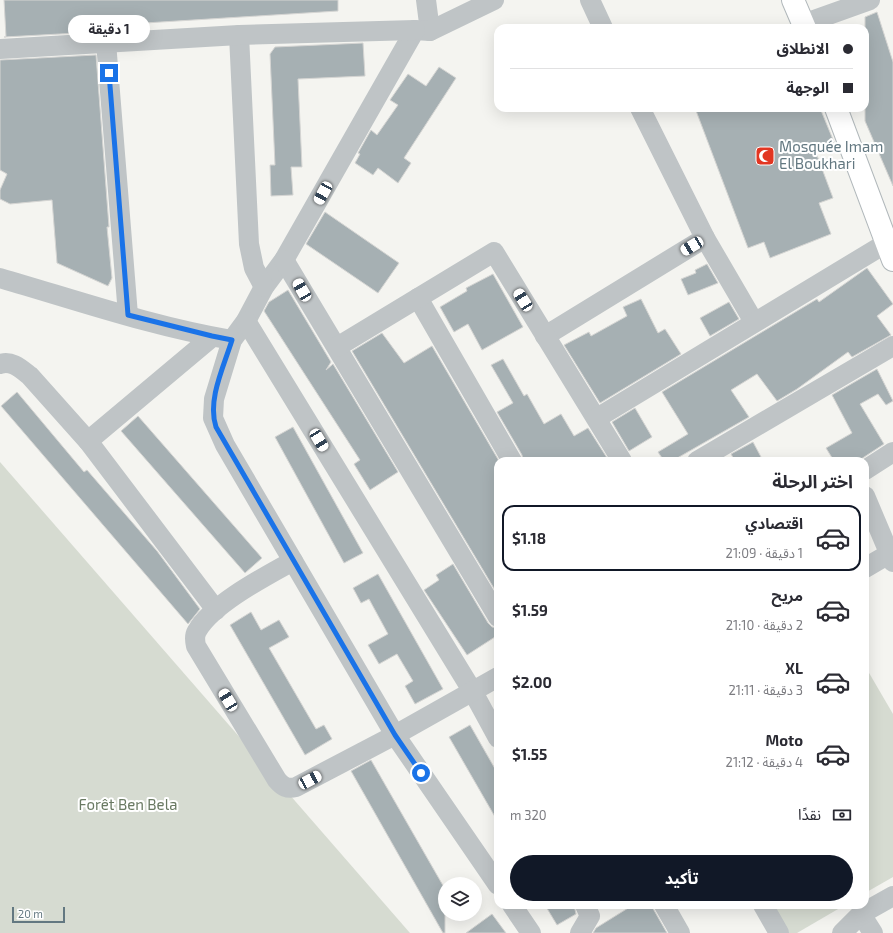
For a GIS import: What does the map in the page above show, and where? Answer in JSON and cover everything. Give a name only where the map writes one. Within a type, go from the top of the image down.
[{"type":"street","points":[[426,0],[422,30],[284,260],[264,287],[246,321],[232,340],[214,399],[213,418],[225,445],[395,735],[494,879]]},
{"type":"street","points":[[0,49],[239,35],[422,30],[494,0]]},
{"type":"street","points":[[590,0],[601,24]]},
{"type":"street","points":[[793,0],[803,24]]},
{"type":"street","points":[[809,24],[870,0]]},
{"type":"street","points":[[239,35],[249,244],[254,268],[264,287]]},
{"type":"street","points":[[106,42],[128,315]]},
{"type":"street","points":[[642,112],[705,238],[754,322]]},
{"type":"street","points":[[597,418],[754,322],[890,251],[838,112]]},
{"type":"street","points":[[545,336],[705,238]]},
{"type":"street","points":[[336,347],[494,252],[620,457]]},
{"type":"street","points":[[284,260],[494,610]]},
{"type":"street","points":[[0,278],[128,315],[232,340]]},
{"type":"street","points":[[418,298],[510,457]]},
{"type":"street","points":[[246,321],[473,692],[494,731]]},
{"type":"street","points":[[88,441],[212,336]]},
{"type":"street","points":[[704,457],[893,346]]},
{"type":"street","points":[[0,364],[6,362],[19,367],[30,376],[88,441],[216,610]]},
{"type":"street","points":[[869,467],[893,452]]},
{"type":"street","points":[[869,506],[891,558],[869,566]]},
{"type":"street","points":[[293,561],[244,589],[216,610],[197,631],[195,638],[196,646],[282,786],[288,788],[296,787],[395,735],[494,679]]},
{"type":"street","points":[[842,933],[861,914],[893,896]]},
{"type":"street","points":[[515,909],[531,933]]},
{"type":"street","points":[[580,933],[590,916],[587,909]]},
{"type":"street","points":[[666,909],[680,933]]},
{"type":"street","points":[[765,909],[779,933]]},
{"type":"street","points":[[861,914],[873,933]]},
{"type":"green space","name":"Forêt Ben Bela","points":[[0,462],[410,933],[0,933]]},
{"type":"green space","points":[[869,673],[893,714],[893,877],[869,891]]},
{"type":"green space","points":[[775,909],[838,909],[797,933],[789,933]]},
{"type":"building","points":[[4,0],[338,0],[338,11],[97,26],[97,32],[6,37]]},
{"type":"building","points":[[877,12],[893,62],[893,186],[865,121],[865,112],[869,112],[869,24],[865,24],[865,17]]},
{"type":"building","points":[[363,43],[365,76],[298,79],[302,167],[291,167],[293,195],[271,196],[270,165],[275,165],[270,54],[275,47]]},
{"type":"building","points":[[96,55],[109,227],[107,227],[112,278],[108,286],[57,263],[52,200],[10,204],[0,199],[0,190],[7,174],[0,170],[0,60]]},
{"type":"building","points":[[439,67],[456,78],[404,158],[411,163],[398,183],[378,168],[373,175],[355,163],[360,154],[358,153],[371,130],[377,135],[398,105],[390,100],[408,74],[426,86]]},
{"type":"building","name":"Mosquée Imam El Boukhari","points":[[697,112],[822,112],[834,142],[815,150],[833,198],[819,203],[831,234],[770,258],[764,242],[748,248]]},
{"type":"building","points":[[325,212],[399,263],[378,293],[306,244]]},
{"type":"building","points":[[707,264],[718,283],[688,295],[681,279],[696,273],[695,270]]},
{"type":"building","points":[[867,268],[893,304],[877,316],[891,335],[852,357],[848,352],[797,389],[777,401],[757,374],[731,390],[749,417],[679,457],[661,457],[658,452],[688,434],[662,392],[817,299],[819,302]]},
{"type":"building","points":[[493,274],[523,327],[482,350],[468,324],[454,332],[440,307],[467,291],[466,288]]},
{"type":"building","points":[[288,290],[331,362],[326,370],[333,364],[398,472],[370,490],[354,464],[360,460],[264,311],[269,302]]},
{"type":"building","points":[[641,299],[658,333],[665,329],[681,354],[600,403],[564,345],[589,332],[591,336],[627,316],[623,307]]},
{"type":"building","points":[[729,302],[739,319],[710,336],[700,318]]},
{"type":"building","points":[[382,333],[404,363],[432,346],[497,457],[494,457],[494,588],[352,351]]},
{"type":"building","points":[[503,359],[524,396],[527,394],[544,424],[561,414],[574,436],[588,428],[606,457],[522,457],[497,412],[513,403],[491,365]]},
{"type":"building","points":[[877,369],[893,401],[886,405],[878,394],[860,404],[884,444],[864,457],[832,457],[826,448],[852,433],[832,395]]},
{"type":"building","points":[[17,392],[84,472],[87,470],[157,551],[200,609],[188,624],[1,406]]},
{"type":"building","points":[[635,408],[652,437],[629,451],[612,422]]},
{"type":"building","points":[[138,416],[262,558],[245,573],[121,431]]},
{"type":"building","points":[[293,427],[363,553],[344,563],[275,437]]},
{"type":"building","points":[[753,442],[761,457],[733,457],[731,454]]},
{"type":"building","points":[[453,564],[488,623],[494,627],[494,638],[467,655],[424,590],[439,580],[436,575]]},
{"type":"building","points":[[378,574],[443,689],[415,704],[405,686],[413,681],[397,654],[379,664],[368,645],[388,634],[369,599],[361,603],[353,588]]},
{"type":"building","points":[[251,612],[261,630],[279,620],[289,637],[269,648],[316,729],[324,725],[332,739],[305,755],[230,625]]},
{"type":"building","points":[[470,725],[494,767],[494,815],[449,737]]},
{"type":"building","points":[[371,760],[438,877],[438,921],[445,921],[445,933],[443,933],[351,771]]},
{"type":"building","points":[[547,909],[575,909],[576,914],[557,925]]},
{"type":"building","points":[[627,909],[653,909],[667,933],[593,933],[596,928]]},
{"type":"building","points":[[492,914],[506,933],[466,933]]},
{"type":"place","name":"Mosquée Imam El Boukhari","points":[[765,156]]},
{"type":"route","points":[[109,73],[128,315],[232,340],[214,399],[213,418],[216,427],[225,445],[395,735],[421,773]]}]
